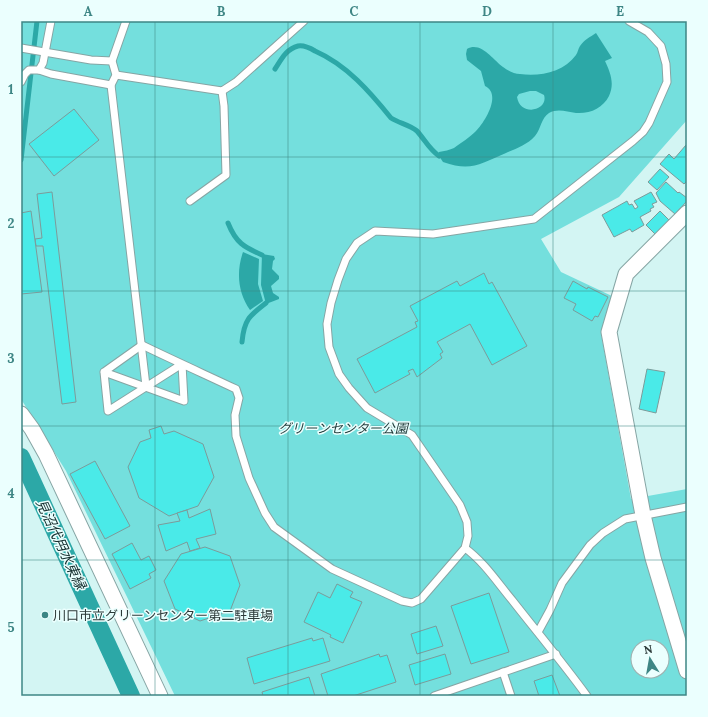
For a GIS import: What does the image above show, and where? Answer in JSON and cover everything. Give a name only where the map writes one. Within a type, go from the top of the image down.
[{"type":"street","points":[[687,213],[626,274],[609,332],[643,515],[653,558],[687,671]]},
{"type":"street","points":[[21,414],[46,454],[160,696]]},
{"type":"lane","points":[[39,70],[44,63],[51,21]]},
{"type":"lane","points":[[126,21],[112,61],[116,75],[111,85],[146,386]]},
{"type":"lane","points":[[116,75],[222,91],[236,82],[304,21]]},
{"type":"lane","points":[[142,346],[236,389],[239,398],[235,415],[236,436],[250,478],[274,527],[332,569],[402,601],[412,602],[421,599],[465,548],[468,536],[467,522],[460,505],[412,435],[367,408],[339,374],[329,347],[327,324],[331,303],[338,280],[346,259],[357,243],[375,230],[433,234],[534,220],[633,141],[643,132],[649,123],[667,82],[666,64],[661,46],[648,32],[629,21]]},
{"type":"lane","points":[[21,48],[91,60],[112,61]]},
{"type":"lane","points":[[21,82],[23,74],[29,70],[39,70],[51,74],[111,85]]},
{"type":"lane","points":[[190,201],[226,175],[224,106],[222,91]]},
{"type":"lane","points":[[104,372],[142,346]]},
{"type":"lane","points":[[104,372],[108,411],[182,364]]},
{"type":"lane","points":[[104,372],[184,400],[182,364]]},
{"type":"lane","points":[[538,632],[562,583],[590,545],[603,533],[625,519],[687,507]]},
{"type":"lane","points":[[465,548],[475,555],[484,565],[556,654],[587,696]]},
{"type":"lane","points":[[434,696],[556,654]]},
{"type":"lane","points":[[503,672],[511,696]]},
{"type":"green space","name":"グリーンセンター公園","points":[[21,21],[687,21],[687,120],[619,197],[541,239],[561,272],[614,297],[601,333],[631,499],[687,489],[687,696],[175,696],[66,471],[21,399],[21,144],[24,136],[21,135]]},
{"type":"shaded area","points":[[596,33],[612,58],[605,61],[610,73],[612,87],[609,96],[600,107],[581,113],[559,111],[549,113],[544,118],[535,136],[529,142],[482,163],[461,166],[443,162],[439,156],[439,152],[454,148],[476,131],[484,121],[492,101],[492,95],[490,90],[485,86],[481,71],[467,60],[467,49],[477,47],[482,49],[503,67],[513,73],[535,75],[551,72],[565,66],[576,55],[579,47],[585,40]],"holes":[[[536,91],[544,95],[542,105],[538,108],[534,110],[528,109],[519,103],[517,97],[519,94]]]},
{"type":"shaded area","points":[[243,252],[259,259],[258,284],[263,301],[250,310],[243,297],[239,282],[239,267]]},
{"type":"shaded area","points":[[262,254],[274,256],[275,259],[273,261],[272,269],[279,276],[279,279],[271,286],[273,293],[279,297],[279,299],[266,304],[261,285]]},
{"type":"building","points":[[74,109],[99,140],[54,176],[29,144]]},
{"type":"building","points":[[686,145],[687,181],[684,184],[660,164],[669,154],[674,159]]},
{"type":"building","points":[[660,169],[669,177],[657,190],[648,182]]},
{"type":"building","points":[[666,182],[678,193],[679,192],[687,198],[687,201],[675,214],[660,201],[656,193]]},
{"type":"building","points":[[52,192],[76,402],[62,404],[43,246],[36,246],[35,239],[42,238],[37,194]]},
{"type":"building","points":[[651,192],[657,202],[652,204],[654,207],[650,209],[651,211],[640,217],[644,225],[632,232],[630,229],[614,237],[602,215],[627,201],[629,205],[632,204],[635,209],[638,207],[634,201]]},
{"type":"building","points":[[31,211],[42,292],[21,294],[21,213]]},
{"type":"building","points":[[660,211],[669,220],[655,234],[646,225]]},
{"type":"building","points":[[484,273],[489,284],[492,282],[527,346],[492,365],[470,324],[437,342],[443,352],[440,354],[442,358],[417,377],[413,369],[408,371],[410,374],[375,393],[357,359],[417,327],[415,322],[418,321],[410,306],[457,281],[460,286]]},
{"type":"building","points":[[573,281],[587,289],[588,287],[608,297],[598,317],[595,316],[592,321],[573,310],[576,304],[564,298]]},
{"type":"building","points":[[647,369],[665,372],[656,413],[639,409]]},
{"type":"building","points":[[161,426],[164,434],[174,431],[203,444],[214,477],[198,506],[169,516],[139,498],[128,467],[140,442],[151,438],[149,430]]},
{"type":"building","points":[[95,461],[130,526],[105,539],[70,474]]},
{"type":"building","points":[[210,509],[216,534],[196,539],[200,548],[190,551],[187,542],[166,551],[158,525],[180,521],[177,513],[187,510],[189,518]]},
{"type":"building","points":[[132,543],[141,560],[149,556],[156,570],[149,574],[151,578],[130,589],[112,554]]},
{"type":"building","points":[[205,547],[230,556],[240,585],[230,611],[200,621],[175,609],[164,581],[181,554]]},
{"type":"building","points":[[337,584],[353,592],[350,597],[362,602],[343,643],[330,637],[331,635],[304,622],[318,592],[330,598]]},
{"type":"building","points":[[489,593],[509,652],[471,664],[451,606]]},
{"type":"building","points":[[436,626],[443,646],[417,654],[411,634]]},
{"type":"building","points":[[312,638],[313,641],[323,638],[330,661],[254,684],[247,658]]},
{"type":"building","points":[[379,654],[380,657],[387,655],[396,682],[353,696],[328,696],[321,674]]},
{"type":"building","points":[[445,654],[451,674],[415,685],[409,665]]},
{"type":"building","points":[[552,675],[560,696],[539,696],[534,681]]},
{"type":"building","points":[[309,677],[315,696],[263,696],[262,692]]},
{"type":"waterway","points":[[21,160],[37,21]]},
{"type":"waterway","points":[[275,69],[287,52],[298,46],[307,47],[327,57],[348,71],[391,118],[417,131],[439,156]]},
{"type":"waterway","points":[[228,223],[234,235],[241,244],[262,255]]},
{"type":"waterway","points":[[242,342],[244,328],[248,319],[255,311],[266,303]]},
{"type":"waterway","name":"見沼代用水東縁","points":[[21,457],[131,696]]},
{"type":"place","name":"川口市立グリーンセンター第二駐車場","points":[[45,615]]}]
